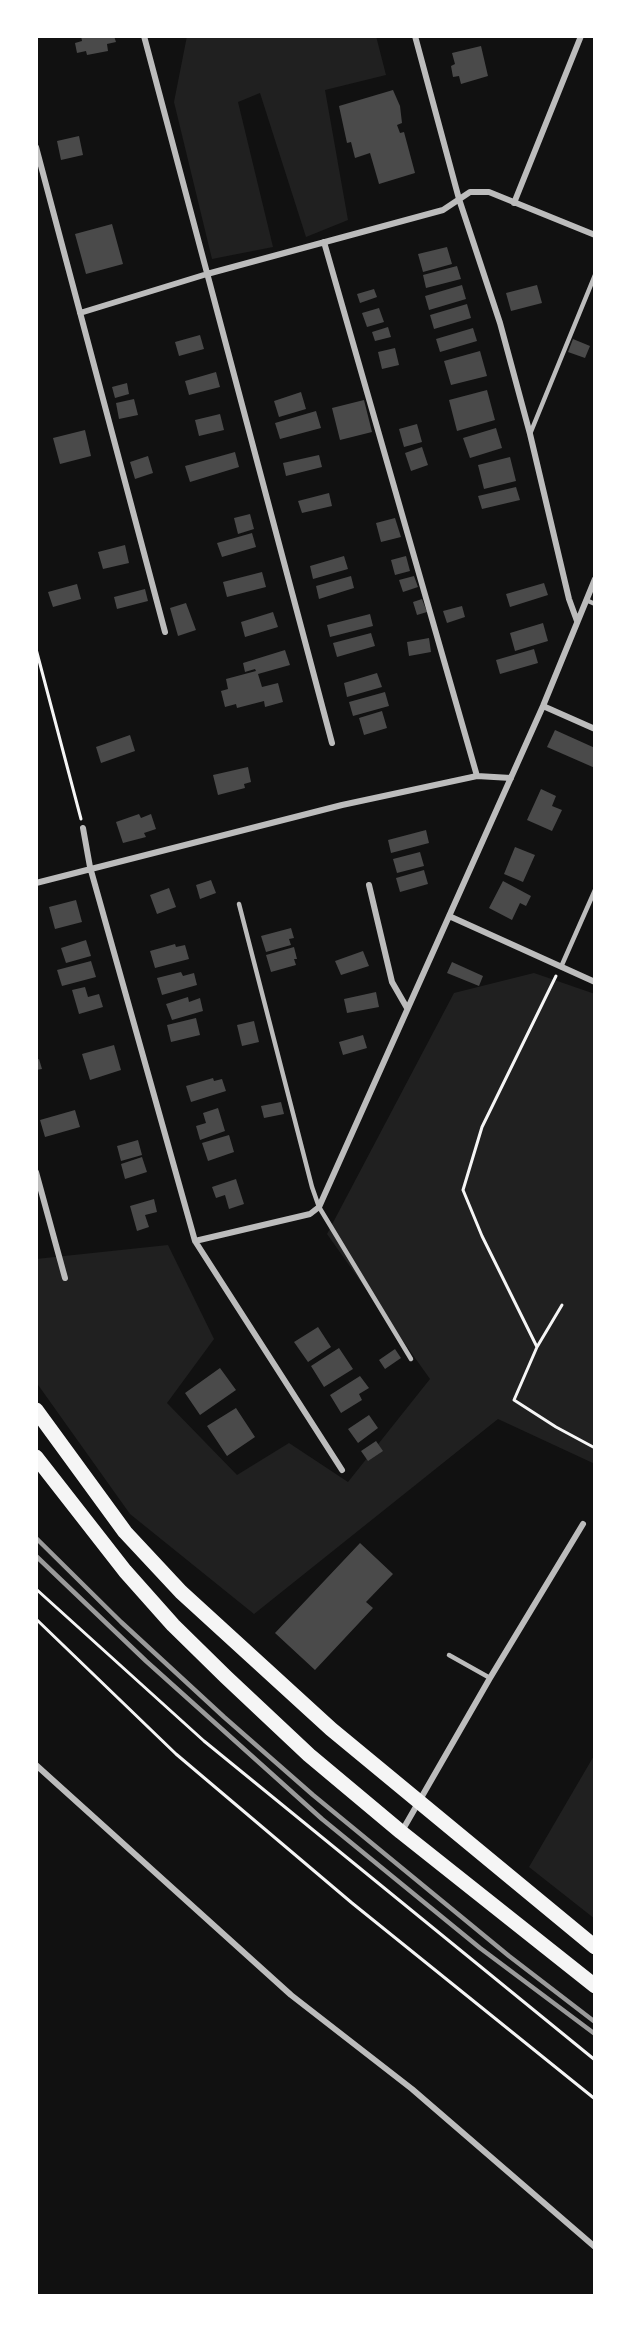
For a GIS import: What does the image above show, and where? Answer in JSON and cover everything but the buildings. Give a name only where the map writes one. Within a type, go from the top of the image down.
[{"type":"main road","points":[[36,1410],[125,1532],[181,1592],[331,1729],[595,1947]]},
{"type":"main road","points":[[36,1456],[90,1528],[173,1625],[225,1677],[309,1755],[401,1832],[595,1986]]},
{"type":"street","points":[[144,36],[332,743]]},
{"type":"street","points":[[415,36],[459,199],[500,323],[530,434],[569,599],[577,621]]},
{"type":"street","points":[[514,203],[581,36]]},
{"type":"street","points":[[36,147],[165,632]]},
{"type":"street","points":[[80,313],[207,274],[442,210],[470,192],[482,191],[595,235]]},
{"type":"street","points":[[324,242],[477,776]]},
{"type":"street","points":[[195,1241],[310,1215],[319,1207],[543,706],[595,579]]},
{"type":"street","points":[[543,706],[595,729]]},
{"type":"street","points":[[36,883],[90,867],[342,805],[477,776],[510,778]]},
{"type":"street","points":[[83,828],[90,867],[195,1241],[342,1470]]},
{"type":"street","points":[[369,885],[392,982],[407,1008]]},
{"type":"street","points":[[449,916],[595,982]]},
{"type":"street","points":[[36,1172],[65,1278]]},
{"type":"street","points":[[401,1832],[583,1524]]},
{"type":"street","points":[[36,1765],[291,1995],[412,2089],[595,2247]]},
{"type":"lane","points":[[530,434],[595,275]]},
{"type":"lane","points":[[586,600],[595,604]]},
{"type":"lane","points":[[561,967],[595,890]]},
{"type":"lane","points":[[239,904],[319,1207],[411,1359]]},
{"type":"lane","points":[[449,1655],[490,1678]]},
{"type":"path","points":[[36,650],[83,828]]},
{"type":"path","points":[[537,1347],[482,1236],[463,1190],[482,1126],[561,967]]},
{"type":"path","points":[[562,1305],[537,1347],[514,1400],[556,1427],[595,1448]]},
{"type":"path","points":[[36,1589],[204,1741],[595,2060]]},
{"type":"path","points":[[36,1619],[176,1754],[361,1910],[595,2098]]},
{"type":"shaded area","points":[[187,36],[376,36],[386,75],[325,90],[348,220],[306,237],[260,93],[238,102],[273,247],[212,259],[174,102]]},
{"type":"shaded area","points":[[534,973],[595,994],[595,1464],[498,1419],[254,1614],[130,1514],[36,1382],[36,1259],[168,1245],[214,1339],[167,1403],[237,1475],[289,1443],[348,1482],[430,1379],[327,1234],[454,993]]},
{"type":"shaded area","points":[[595,1754],[595,1919],[529,1867]]},
{"type":"railway","points":[[36,1538],[121,1622],[313,1795],[509,1956],[595,2022]]},
{"type":"railway","points":[[36,1556],[146,1661],[322,1819],[480,1948],[595,2034]]}]
